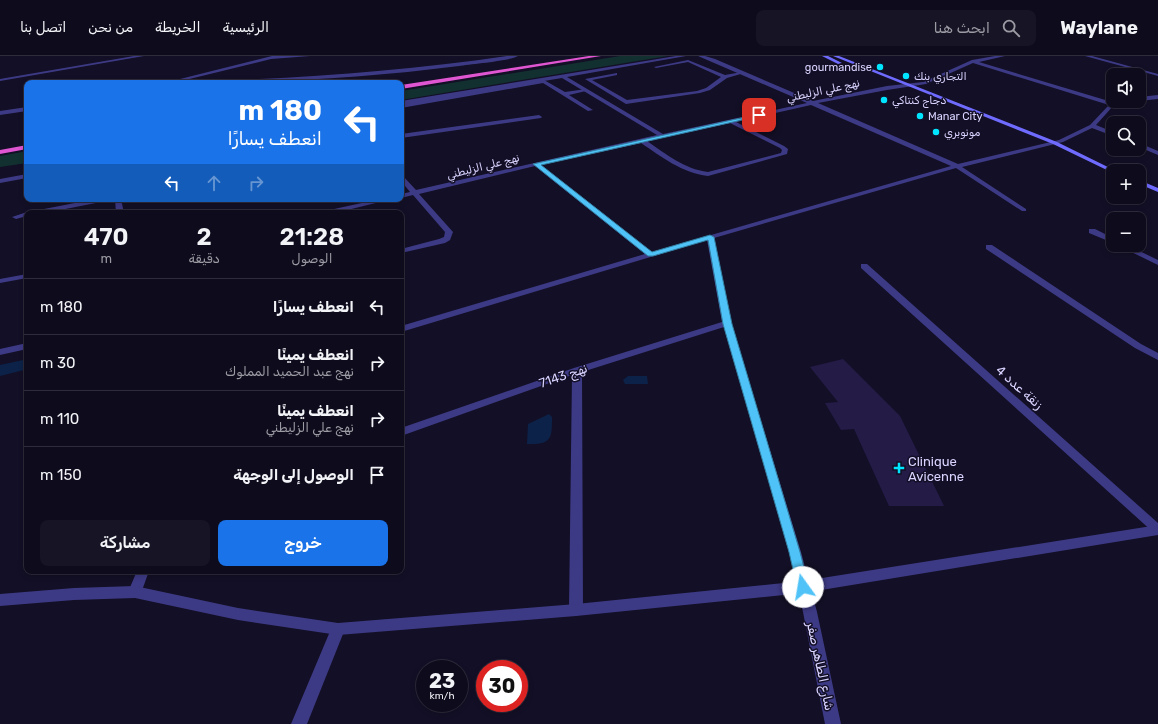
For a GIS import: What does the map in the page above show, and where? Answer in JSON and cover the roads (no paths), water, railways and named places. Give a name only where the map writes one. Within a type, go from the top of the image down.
[{"type":"highway","points":[[404,82],[575,58],[599,56]]},
{"type":"highway","points":[[404,86],[575,58]]},
{"type":"highway","points":[[0,146],[24,142]]},
{"type":"highway","points":[[0,152],[24,148]]},
{"type":"main road","points":[[824,56],[1042,145],[1085,159]]},
{"type":"main road","points":[[835,56],[912,85],[1055,143],[1106,168]]},
{"type":"main road","points":[[1146,185],[1158,190]]},
{"type":"street","points":[[0,80],[142,56]]},
{"type":"street","points":[[178,80],[277,56]]},
{"type":"street","points":[[270,57],[308,56]]},
{"type":"street","points":[[296,80],[443,67],[516,56]]},
{"type":"street","points":[[404,102],[684,56]]},
{"type":"street","points":[[700,56],[713,60],[742,74],[957,166],[1024,210]]},
{"type":"street","name":"نهج علي الزليطني","points":[[404,195],[536,164],[732,122],[812,103],[898,86],[912,85],[934,79],[974,61],[1003,56]]},
{"type":"street","points":[[1087,56],[1158,75]]},
{"type":"street","points":[[656,66],[688,61],[725,77]]},
{"type":"street","points":[[974,61],[1106,102]]},
{"type":"street","points":[[615,74],[587,79],[626,102],[698,92],[708,89],[725,77],[742,74]]},
{"type":"street","points":[[562,76],[662,136]]},
{"type":"street","points":[[404,105],[544,81],[590,110]]},
{"type":"street","points":[[564,94],[584,90]]},
{"type":"street","points":[[1146,98],[1158,97]]},
{"type":"street","points":[[404,328],[710,237],[957,166],[1055,143],[1070,138],[1092,126],[1108,108]]},
{"type":"street","points":[[0,113],[24,109]]},
{"type":"street","points":[[404,136],[539,117]]},
{"type":"street","points":[[642,141],[689,170],[701,174],[708,174],[784,154],[785,149],[782,147],[732,122]]},
{"type":"street","points":[[1092,126],[1106,131]]},
{"type":"street","points":[[1146,148],[1158,153]]},
{"type":"street","points":[[536,164],[651,255]]},
{"type":"street","points":[[0,181],[24,177]]},
{"type":"street","points":[[404,180],[449,232],[449,236],[442,241],[404,250]]},
{"type":"street","points":[[49,210],[91,202]]},
{"type":"street","points":[[339,210],[375,202]]},
{"type":"street","points":[[16,217],[24,215]]},
{"type":"street","points":[[1092,231],[1106,238]]},
{"type":"street","name":"شارع الطاهر صفر","points":[[710,237],[728,324],[795,552],[810,612],[833,724]]},
{"type":"street","points":[[989,247],[1138,346],[1158,357]]},
{"type":"street","points":[[1135,252],[1158,263]]},
{"type":"street","name":"زنقة عدد 4","points":[[864,266],[1158,530]]},
{"type":"street","points":[[0,281],[24,277]]},
{"type":"street","name":"نهج 7143","points":[[404,431],[577,370],[728,324]]},
{"type":"street","points":[[0,352],[24,347]]},
{"type":"street","points":[[576,610],[577,370]]},
{"type":"street","points":[[0,600],[74,594],[135,592],[238,614],[338,629],[576,610],[803,587],[1158,530]]},
{"type":"street","points":[[135,592],[142,574]]},
{"type":"street","points":[[299,724],[338,629]]},
{"type":"water","points":[[24,360],[24,370],[0,376],[0,365]]},
{"type":"water","points":[[628,376],[647,376],[648,384],[625,384],[623,380]]},
{"type":"water","points":[[549,414],[552,417],[552,430],[549,439],[541,443],[527,444],[528,424]]},
{"type":"place","name":"gourmandise","points":[[880,67]]},
{"type":"place","name":"التجاري بنك","points":[[906,76]]},
{"type":"place","name":"دجاج كنتاكي","points":[[884,100]]},
{"type":"place","name":"Manar City","points":[[920,116]]},
{"type":"place","name":"مونوبري","points":[[936,132]]},
{"type":"place","name":"Clinique Avicenne","points":[[899,468]]}]
